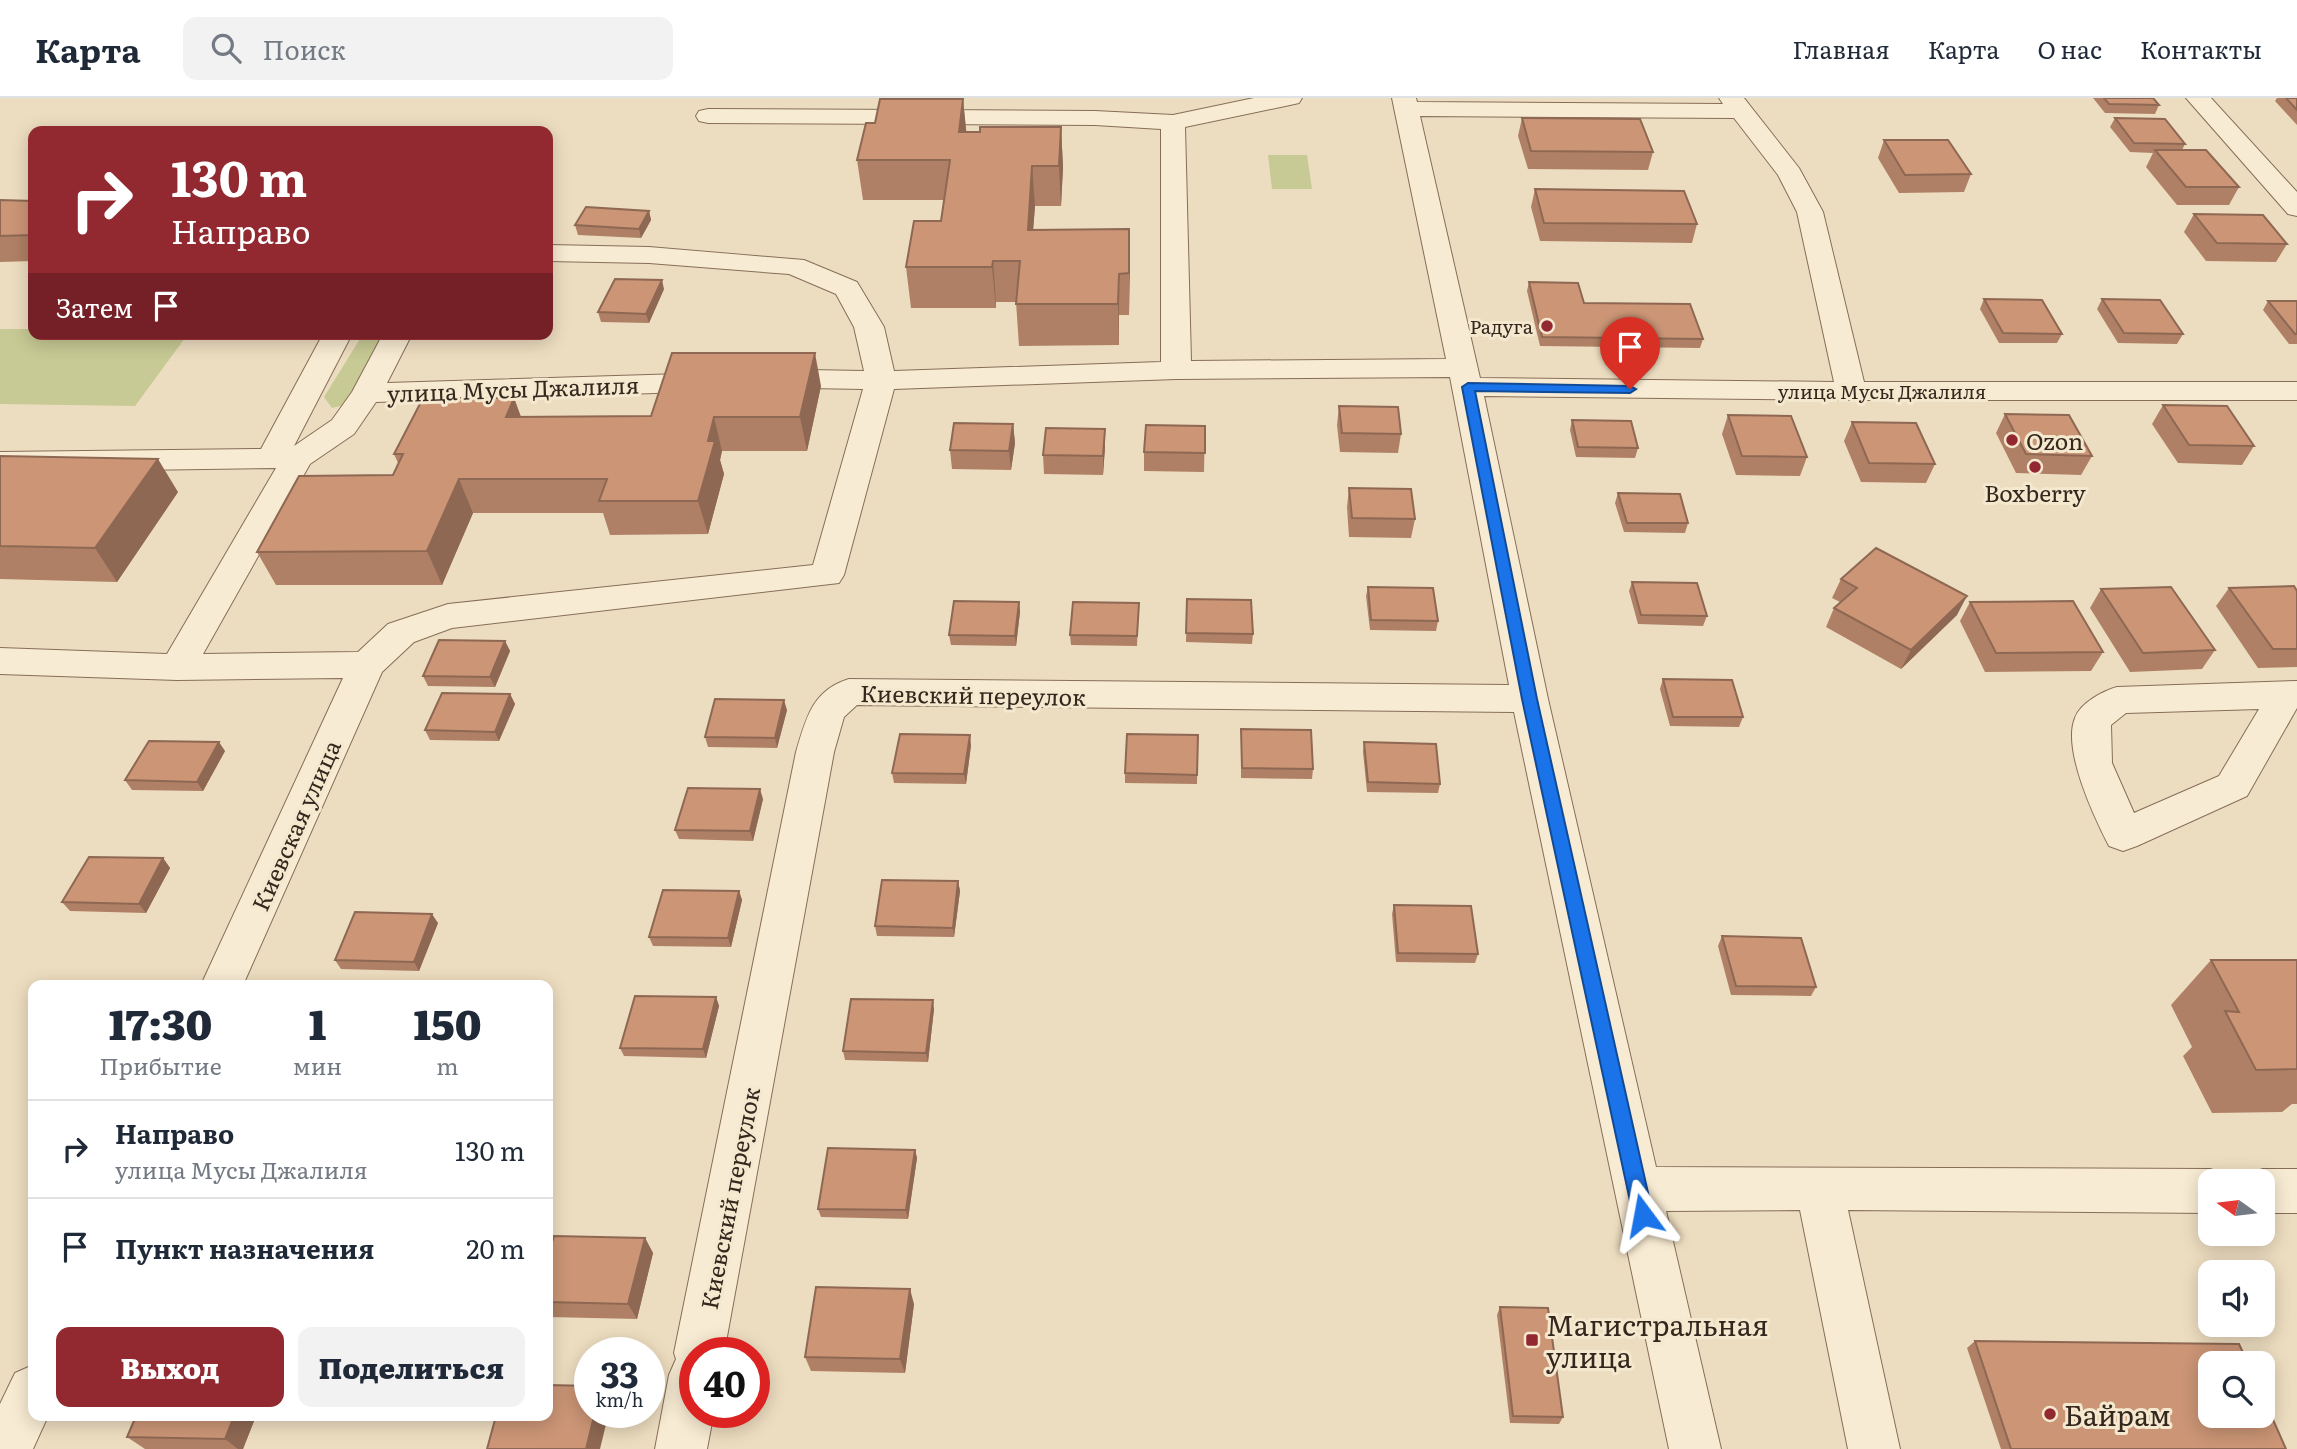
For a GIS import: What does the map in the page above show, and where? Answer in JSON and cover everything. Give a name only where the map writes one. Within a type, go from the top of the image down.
[{"type":"street","points":[[709,116],[923,108],[1173,122],[1290,98]]},
{"type":"street","points":[[2198,98],[2297,208]]},
{"type":"street","points":[[1695,1449],[1530,699],[1466,377],[1405,104],[1736,104],[1790,173],[1810,212],[1851,391]]},
{"type":"street","points":[[1173,122],[1176,370]]},
{"type":"street","points":[[0,661],[177,667],[367,665],[401,633],[449,616],[827,575],[881,380],[869,327],[847,288],[794,266],[649,255],[553,253]]},
{"type":"street","points":[[0,462],[285,459],[335,340]]},
{"type":"street","points":[[367,393],[394,340]]},
{"type":"street","name":"улица Мусы Джалиля","points":[[177,667],[285,459],[343,427],[367,393],[1176,370],[1851,391],[2297,391]]},
{"type":"street","name":"Киевская улица","points":[[224,980],[367,665]]},
{"type":"street","name":"Киевский переулок","points":[[702,1337],[815,752],[827,710],[849,692],[1530,699]]},
{"type":"street","points":[[2291,695],[2234,786],[2123,835],[2093,763],[2092,720],[2117,701],[2291,695]]},
{"type":"street","points":[[1819,1188],[1874,1449]]},
{"type":"street","points":[[1637,1189],[2198,1191]]},
{"type":"street","points":[[2275,1191],[2297,1191]]},
{"type":"street","points":[[6,1449],[28,1402]]},
{"type":"street","points":[[681,1449],[685,1428]]},
{"type":"green space","points":[[1268,155],[1307,155],[1312,189],[1272,189]]},
{"type":"green space","points":[[0,329],[28,329],[28,340],[184,340],[135,406],[0,404]]},
{"type":"green space","points":[[359,340],[382,340],[345,405],[332,408],[324,397]]},
{"type":"building","points":[[2104,98],[2153,98],[2159,105],[2109,104]]},
{"type":"building","points":[[2286,98],[2297,98],[2297,110]]},
{"type":"building","points":[[880,99],[963,99],[959,132],[980,132],[980,127],[1061,127],[1059,166],[1032,166],[1028,230],[1129,229],[1129,273],[1119,274],[1118,304],[1016,304],[1020,261],[993,261],[992,267],[906,267],[914,221],[941,221],[950,160],[857,160],[866,123],[875,123]]},
{"type":"building","points":[[1522,118],[1640,119],[1653,152],[1531,151]]},
{"type":"building","points":[[2115,118],[2165,119],[2185,144],[2134,143]]},
{"type":"building","points":[[1884,140],[1948,140],[1971,174],[1905,175]]},
{"type":"building","points":[[2155,150],[2206,150],[2239,187],[2186,187]]},
{"type":"building","points":[[1535,189],[1684,191],[1697,224],[1544,223]]},
{"type":"building","points":[[0,200],[28,201],[28,235],[0,236]]},
{"type":"building","points":[[586,207],[649,211],[639,229],[575,225]]},
{"type":"building","points":[[2194,214],[2263,215],[2287,244],[2217,243]]},
{"type":"building","points":[[615,279],[662,280],[646,314],[598,312]]},
{"type":"building","points":[[1529,282],[1578,283],[1584,303],[1690,304],[1703,339],[1542,337]]},
{"type":"building","points":[[1984,299],[2042,300],[2062,334],[2003,333]]},
{"type":"building","points":[[2102,299],[2160,300],[2183,334],[2124,333]]},
{"type":"building","points":[[2268,301],[2297,301],[2297,334],[2295,334]]},
{"type":"building","points":[[672,353],[815,353],[800,417],[714,417],[708,441],[715,441],[698,501],[599,501],[607,479],[459,479],[427,551],[257,552],[299,476],[393,475],[403,454],[394,454],[423,398],[514,398],[506,417],[651,416]]},
{"type":"building","points":[[2163,405],[2227,406],[2254,446],[2189,445]]},
{"type":"building","points":[[1339,406],[1398,407],[1401,434],[1342,433]]},
{"type":"building","points":[[2005,414],[2069,415],[2092,456],[2026,454]]},
{"type":"building","points":[[1728,415],[1791,416],[1807,457],[1742,456]]},
{"type":"building","points":[[1572,420],[1631,421],[1638,448],[1578,447]]},
{"type":"building","points":[[1852,422],[1916,423],[1935,464],[1869,463]]},
{"type":"building","points":[[954,423],[1013,424],[1009,451],[950,450]]},
{"type":"building","points":[[1146,425],[1205,426],[1205,453],[1144,452]]},
{"type":"building","points":[[1046,428],[1105,429],[1103,456],[1043,455]]},
{"type":"building","points":[[0,456],[158,459],[95,548],[0,546]]},
{"type":"building","points":[[1349,488],[1411,489],[1415,519],[1352,518]]},
{"type":"building","points":[[1618,493],[1680,494],[1688,523],[1627,523]]},
{"type":"building","points":[[1876,548],[1967,596],[1911,650],[1834,608],[1857,588],[1841,579]]},
{"type":"building","points":[[1632,582],[1697,583],[1707,616],[1641,615]]},
{"type":"building","points":[[2294,586],[2297,591],[2297,649],[2273,649],[2229,588]]},
{"type":"building","points":[[1368,587],[1433,588],[1438,621],[1371,620]]},
{"type":"building","points":[[2171,587],[2215,650],[2143,653],[2101,589]]},
{"type":"building","points":[[1187,599],[1251,600],[1253,634],[1186,633]]},
{"type":"building","points":[[954,601],[1019,602],[1015,636],[949,635]]},
{"type":"building","points":[[2073,601],[2103,652],[1996,653],[1970,602]]},
{"type":"building","points":[[1073,602],[1139,603],[1137,636],[1070,635]]},
{"type":"building","points":[[439,640],[505,641],[490,677],[423,676]]},
{"type":"building","points":[[1663,679],[1732,680],[1743,717],[1673,717]]},
{"type":"building","points":[[442,693],[510,694],[495,732],[425,730]]},
{"type":"building","points":[[715,699],[784,700],[775,738],[705,737]]},
{"type":"building","points":[[1241,729],[1311,730],[1313,769],[1242,768]]},
{"type":"building","points":[[900,734],[970,735],[964,774],[892,773]]},
{"type":"building","points":[[1127,734],[1198,735],[1197,775],[1125,773]]},
{"type":"building","points":[[149,741],[219,742],[197,782],[125,780]]},
{"type":"building","points":[[1364,742],[1436,744],[1440,784],[1368,782]]},
{"type":"building","points":[[688,788],[760,789],[750,831],[675,830]]},
{"type":"building","points":[[89,857],[163,858],[139,904],[62,902]]},
{"type":"building","points":[[882,880],[958,881],[953,928],[875,926]]},
{"type":"building","points":[[663,890],[739,891],[728,938],[649,937]]},
{"type":"building","points":[[1394,905],[1471,906],[1478,954],[1398,953]]},
{"type":"building","points":[[355,912],[432,914],[414,962],[335,960]]},
{"type":"building","points":[[1722,936],[1801,938],[1816,987],[1736,986]]},
{"type":"building","points":[[2211,960],[2297,960],[2297,1069],[2256,1070],[2225,1011],[2239,1012]]},
{"type":"building","points":[[635,996],[716,997],[703,1049],[620,1048]]},
{"type":"building","points":[[851,999],[933,1000],[926,1053],[843,1051]]},
{"type":"building","points":[[828,1148],[915,1150],[906,1210],[818,1209]]},
{"type":"building","points":[[554,1236],[645,1238],[628,1304],[553,1302]]},
{"type":"building","points":[[816,1287],[910,1289],[900,1359],[805,1357]]},
{"type":"building","points":[[1500,1307],[1548,1308],[1563,1417],[1513,1416]]},
{"type":"building","points":[[1975,1341],[2239,1344],[2242,1351],[2198,1351],[2198,1428],[2275,1428],[2275,1424],[2286,1449],[2011,1449]]},
{"type":"building","points":[[553,1385],[574,1386],[574,1428],[591,1428],[586,1449],[487,1449],[495,1421],[553,1421]]},
{"type":"building","points":[[134,1421],[232,1421],[225,1439],[127,1437]]},
{"type":"place","name":"Радуга","points":[[1547,326]]},
{"type":"place","name":"Ozon","points":[[2012,440]]},
{"type":"place","name":"Boxberry","points":[[2035,467]]},
{"type":"place","name":"Магистральная улица","points":[[1532,1340]]},
{"type":"place","name":"Байрам","points":[[2050,1414]]},
{"type":"route","points":[[1630,389],[1468,387],[1530,699],[1643,1215]]}]
